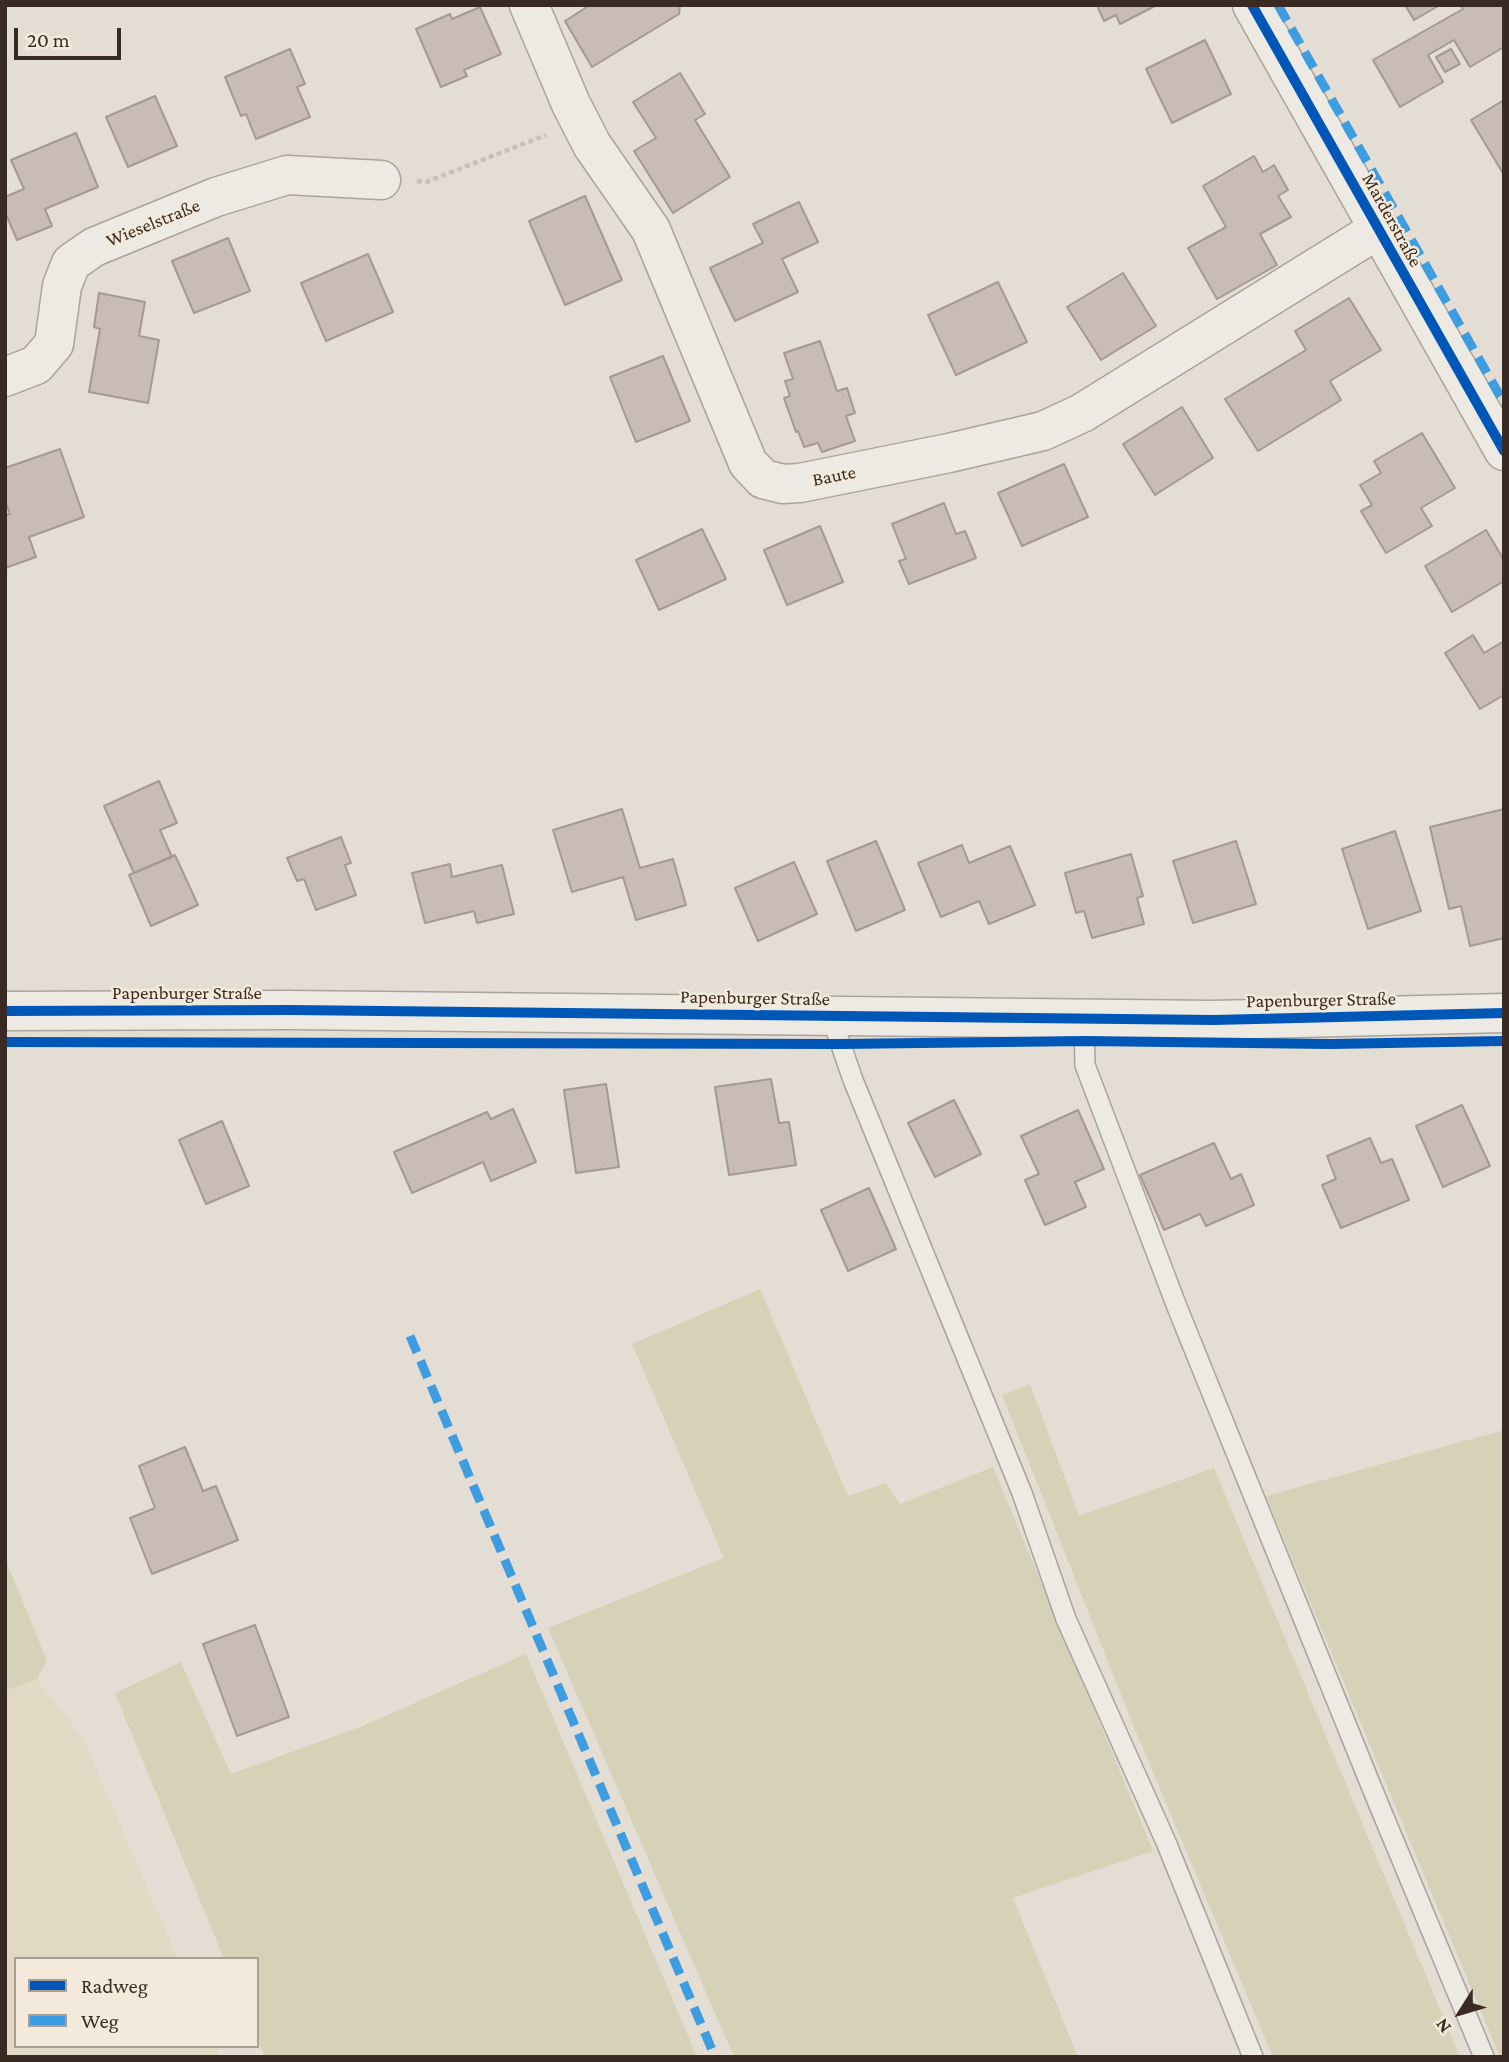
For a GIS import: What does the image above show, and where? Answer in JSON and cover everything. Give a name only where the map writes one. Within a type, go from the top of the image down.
[{"type":"street","name":"Baute","points":[[529,5],[592,145],[651,230],[748,464],[762,479],[783,484],[827,478],[949,453],[1043,431],[1064,423],[1377,230]]},
{"type":"street","name":"Marderstraße","points":[[1252,5],[1504,451]]},
{"type":"street","name":"Wieselstraße","points":[[5,377],[36,365],[54,344],[62,286],[71,263],[94,247],[216,197],[287,175],[380,180]]},
{"type":"street","name":"Papenburger Straße","points":[[5,1011],[303,1010],[1213,1020],[1504,1013]]},
{"type":"lane","points":[[831,1016],[853,1080],[1022,1493],[1066,1619],[1166,1842],[1253,2057]]},
{"type":"lane","points":[[1084,1017],[1085,1065],[1177,1307],[1484,2057]]},
{"type":"path","points":[[380,180],[426,182],[525,142],[581,124]]},
{"type":"shaded area","points":[[760,1289],[848,1496],[886,1483],[900,1504],[993,1467],[1153,1851],[1013,1898],[1078,2057],[734,2057],[548,1628],[724,1558],[632,1344]]},
{"type":"shaded area","points":[[1030,1384],[1079,1516],[1214,1468],[1460,2057],[1273,2057],[1134,1727],[1002,1395]]},
{"type":"shaded area","points":[[1504,1430],[1504,2057],[1500,2057],[1266,1496]]},
{"type":"shaded area","points":[[5,1558],[47,1661],[37,1679],[5,1691]]},
{"type":"shaded area","points":[[526,1654],[697,2057],[265,2057],[259,2043],[259,1957],[223,1957],[115,1693],[181,1662],[231,1774],[360,1727]]},
{"type":"shaded area","points":[[37,1679],[84,1740],[177,1957],[14,1957],[14,2048],[217,2048],[220,2057],[5,2057],[5,1691]]},
{"type":"building","points":[[590,5],[680,5],[679,14],[592,67],[565,21]]},
{"type":"building","points":[[1097,5],[1157,5],[1120,24],[1116,15],[1104,21]]},
{"type":"building","points":[[1405,5],[1440,5],[1414,20]]},
{"type":"building","points":[[1460,5],[1504,5],[1504,47],[1470,67],[1454,40],[1428,55],[1443,82],[1400,107],[1373,60],[1463,9]]},
{"type":"building","points":[[480,7],[501,54],[464,70],[467,76],[441,87],[416,29],[450,14],[452,19]]},
{"type":"building","points":[[1205,40],[1231,94],[1172,123],[1146,69]]},
{"type":"building","points":[[290,49],[305,84],[297,87],[310,117],[256,139],[246,114],[241,116],[225,77]]},
{"type":"building","points":[[1451,49],[1460,64],[1445,72],[1436,57]]},
{"type":"building","points":[[680,73],[705,114],[695,120],[730,177],[673,213],[634,151],[656,138],[633,102]]},
{"type":"building","points":[[155,96],[177,146],[128,167],[106,117]]},
{"type":"building","points":[[1504,100],[1504,175],[1471,120]]},
{"type":"building","points":[[76,133],[98,187],[45,209],[52,226],[17,240],[5,212],[5,197],[24,189],[11,160]]},
{"type":"building","points":[[1254,156],[1263,172],[1274,165],[1288,190],[1278,196],[1291,217],[1260,234],[1277,265],[1217,299],[1188,248],[1226,227],[1203,186]]},
{"type":"building","points":[[585,196],[622,280],[565,305],[529,221]]},
{"type":"building","points":[[799,202],[818,242],[782,259],[798,292],[735,321],[710,268],[763,243],[753,224]]},
{"type":"building","points":[[228,238],[250,291],[194,313],[172,261]]},
{"type":"building","points":[[368,254],[393,312],[326,341],[301,283]]},
{"type":"building","points":[[1123,273],[1156,326],[1101,360],[1067,307]]},
{"type":"building","points":[[998,282],[1027,342],[956,375],[928,315]]},
{"type":"building","points":[[99,293],[145,302],[139,336],[159,340],[148,403],[89,392],[100,329],[94,327]]},
{"type":"building","points":[[1349,298],[1381,350],[1330,381],[1341,400],[1258,451],[1225,399],[1306,350],[1295,331]]},
{"type":"building","points":[[820,341],[837,391],[847,388],[855,413],[846,416],[855,441],[822,452],[818,443],[804,447],[784,398],[790,396],[785,381],[793,379],[784,353]]},
{"type":"building","points":[[663,356],[690,421],[636,442],[610,377]]},
{"type":"building","points":[[1182,407],[1213,458],[1155,495],[1123,444]]},
{"type":"building","points":[[1422,433],[1455,488],[1421,508],[1432,526],[1386,553],[1361,511],[1372,505],[1360,485],[1381,473],[1374,461]]},
{"type":"building","points":[[60,449],[84,517],[29,537],[36,557],[5,568],[5,515],[10,514],[5,501],[5,468]]},
{"type":"building","points":[[1064,464],[1088,517],[1022,546],[998,493]]},
{"type":"building","points":[[944,503],[956,534],[965,531],[976,558],[909,584],[899,561],[906,559],[892,524]]},
{"type":"building","points":[[820,526],[843,582],[787,605],[764,550]]},
{"type":"building","points":[[702,529],[726,579],[659,610],[636,560]]},
{"type":"building","points":[[1486,530],[1504,560],[1504,581],[1452,612],[1425,566]]},
{"type":"building","points":[[1473,635],[1484,653],[1504,641],[1504,695],[1480,709],[1445,653]]},
{"type":"building","points":[[159,781],[177,823],[160,830],[172,857],[134,873],[104,806]]},
{"type":"building","points":[[622,809],[640,868],[673,859],[686,905],[636,920],[623,877],[572,892],[553,830]]},
{"type":"building","points":[[1504,809],[1504,938],[1470,946],[1461,906],[1449,909],[1430,827]]},
{"type":"building","points":[[1395,831],[1421,911],[1368,929],[1342,849]]},
{"type":"building","points":[[341,837],[351,863],[345,865],[356,895],[316,910],[304,879],[297,881],[287,858]]},
{"type":"building","points":[[876,841],[905,910],[856,931],[827,861]]},
{"type":"building","points":[[1236,841],[1256,904],[1193,923],[1173,861]]},
{"type":"building","points":[[962,845],[969,863],[1010,846],[1035,905],[989,924],[979,901],[941,917],[918,863]]},
{"type":"building","points":[[1131,854],[1143,896],[1137,898],[1144,924],[1092,938],[1084,911],[1076,913],[1065,873]]},
{"type":"building","points":[[175,855],[198,905],[151,926],[129,875]]},
{"type":"building","points":[[794,862],[817,914],[758,941],[735,888]]},
{"type":"building","points":[[450,864],[452,877],[502,865],[514,914],[477,923],[474,911],[425,923],[412,873]]},
{"type":"building","points":[[771,1079],[779,1123],[789,1122],[796,1165],[729,1175],[715,1087]]},
{"type":"building","points":[[606,1084],[619,1167],[576,1173],[564,1090]]},
{"type":"building","points":[[954,1100],[981,1154],[935,1177],[908,1123]]},
{"type":"building","points":[[1462,1105],[1490,1166],[1443,1187],[1416,1126]]},
{"type":"building","points":[[513,1109],[536,1162],[491,1181],[483,1162],[412,1193],[394,1152],[487,1112],[491,1119]]},
{"type":"building","points":[[1078,1110],[1104,1169],[1075,1182],[1086,1207],[1045,1225],[1025,1180],[1039,1174],[1021,1136]]},
{"type":"building","points":[[222,1121],[249,1186],[206,1204],[179,1140]]},
{"type":"building","points":[[1370,1138],[1381,1163],[1392,1159],[1409,1200],[1341,1228],[1322,1185],[1336,1179],[1327,1156]]},
{"type":"building","points":[[1214,1143],[1231,1179],[1241,1174],[1254,1205],[1206,1226],[1200,1214],[1164,1230],[1140,1175]]},
{"type":"building","points":[[869,1188],[896,1249],[848,1271],[821,1210]]},
{"type":"building","points":[[185,1447],[203,1491],[216,1486],[238,1540],[152,1574],[130,1518],[155,1508],[139,1466]]},
{"type":"building","points":[[255,1625],[289,1717],[237,1736],[203,1644]]},
{"type":"marked path","points":[[1278,5],[1504,403]]},
{"type":"marked path","points":[[410,1336],[715,2057]]},
{"type":"cycle path","points":[[1252,5],[1504,451]]},
{"type":"cycle path","points":[[5,1011],[289,1010],[1214,1020],[1504,1013]]},
{"type":"cycle path","points":[[5,1042],[840,1044],[1085,1041],[1330,1044],[1504,1041]]}]
